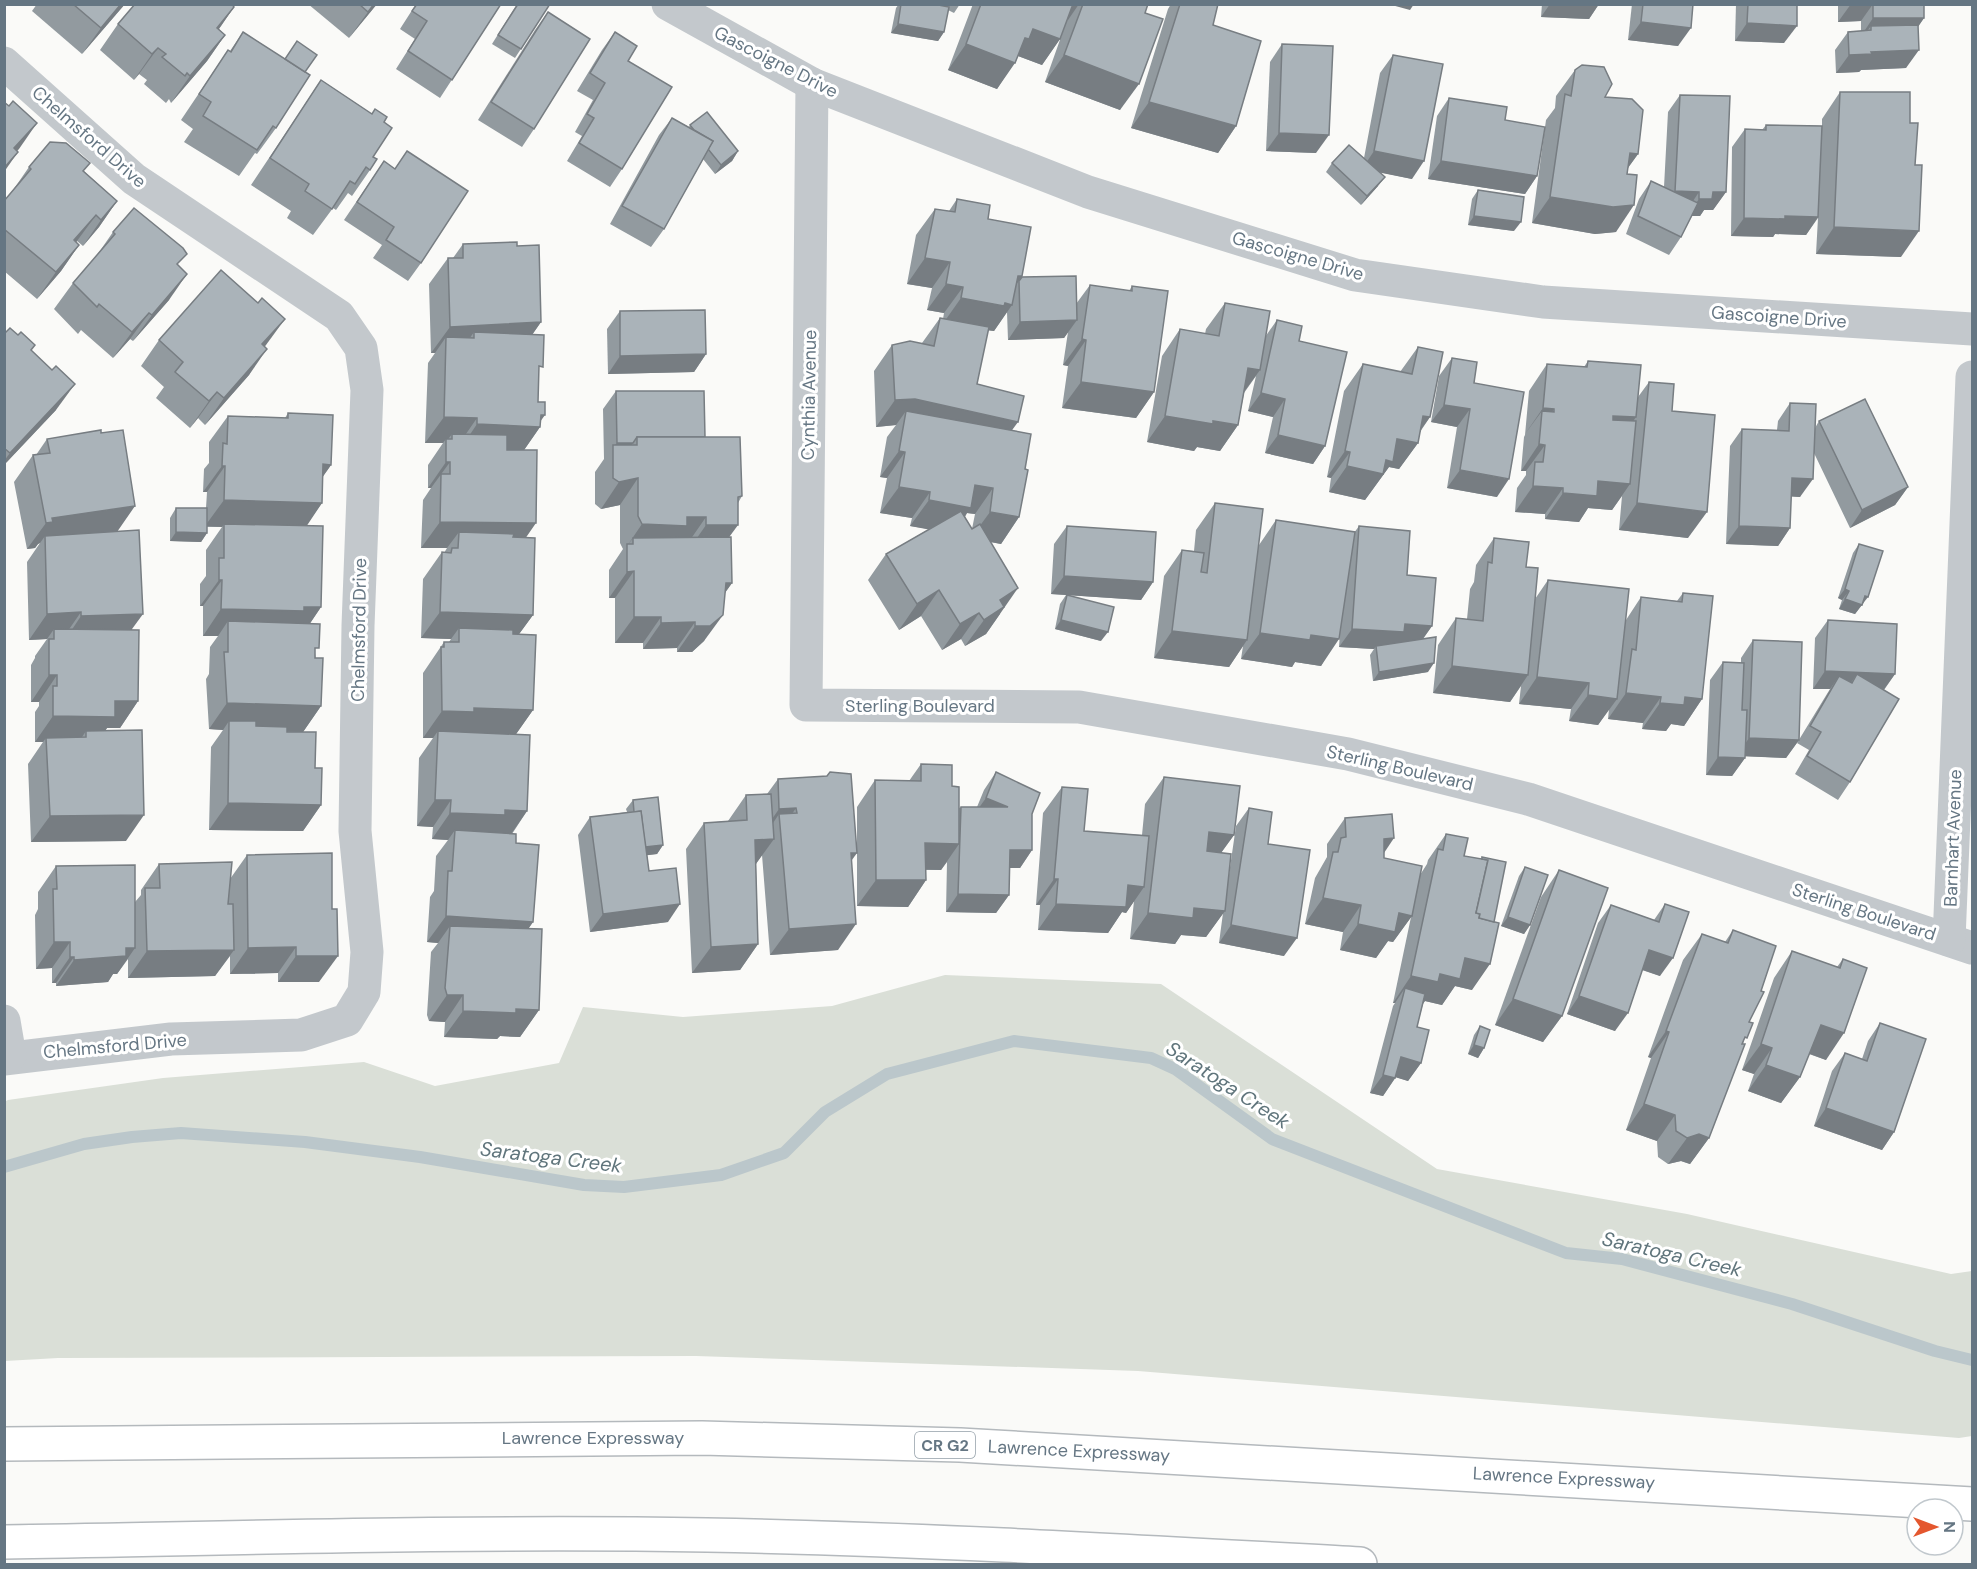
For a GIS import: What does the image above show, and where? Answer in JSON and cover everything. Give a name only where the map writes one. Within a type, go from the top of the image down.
[{"type":"highway","name":"Lawrence Expressway","points":[[4,1444],[702,1438],[960,1445],[1972,1504]]},
{"type":"highway","points":[[4,1542],[525,1534],[708,1535],[929,1542],[1360,1564]]},
{"type":"street","name":"Gascoigne Drive","points":[[668,4],[812,84],[1088,192],[1355,274],[1543,302],[1972,329]]},
{"type":"street","name":"Chelmsford Drive","points":[[4,63],[134,179],[339,316],[361,348],[367,390],[358,626],[355,831],[367,952],[364,992],[347,1020],[301,1035],[171,1039],[7,1057]]},
{"type":"street","name":"Cynthia Avenue","points":[[806,705],[812,84]]},
{"type":"street","name":"Barnhart Avenue","points":[[1961,944],[1972,377]]},
{"type":"street","name":"Sterling Boulevard","points":[[806,705],[1078,707],[1348,754],[1528,799],[1961,944]]},
{"type":"street","points":[[4,1021],[7,1057]]},
{"type":"shaded area","points":[[945,975],[1161,984],[1437,1169],[1687,1214],[1951,1274],[1972,1271],[1972,1436],[1959,1438],[1138,1371],[696,1356],[58,1358],[5,1361],[4,1102],[8,1100],[163,1078],[364,1062],[435,1086],[559,1063],[583,1007],[683,1017],[832,1006]]},
{"type":"building","points":[[73,4],[121,4],[101,28]]},
{"type":"building","points":[[135,4],[232,4],[234,7],[217,28],[225,35],[190,76],[187,73],[185,76],[162,57],[166,54],[158,48],[152,54],[118,24]]},
{"type":"building","points":[[359,4],[374,4],[368,12]]},
{"type":"building","points":[[417,4],[501,4],[452,80],[408,51],[427,21],[412,11]]},
{"type":"building","points":[[518,4],[550,4],[521,49],[498,35]]},
{"type":"building","points":[[901,4],[933,4],[949,7],[944,32],[898,24]]},
{"type":"building","points":[[981,4],[1073,4],[1060,39],[1033,29],[1029,39],[1025,38],[1015,63],[966,44]]},
{"type":"building","points":[[1083,4],[1148,4],[1145,13],[1163,19],[1139,84],[1064,55]]},
{"type":"building","points":[[1180,4],[1218,4],[1213,25],[1261,41],[1236,126],[1149,102]]},
{"type":"building","points":[[1643,4],[1693,4],[1691,28],[1641,22]]},
{"type":"building","points":[[1748,4],[1797,4],[1797,26],[1747,23]]},
{"type":"building","points":[[1873,4],[1924,4],[1924,18],[1873,18]]},
{"type":"building","points":[[548,12],[590,39],[534,129],[491,102]]},
{"type":"building","points":[[1918,25],[1919,50],[1849,55],[1848,32],[1871,30],[1871,26]]},
{"type":"building","points":[[243,32],[310,75],[276,128],[273,126],[257,150],[203,116],[211,102],[199,94],[228,50],[231,52]]},
{"type":"building","points":[[615,32],[637,46],[628,61],[672,87],[622,169],[579,143],[594,118],[587,114],[605,83],[590,73]]},
{"type":"building","points":[[297,41],[317,55],[305,72],[285,59]]},
{"type":"building","points":[[1282,44],[1333,46],[1329,135],[1279,133]]},
{"type":"building","points":[[1393,55],[1443,64],[1424,161],[1374,151]]},
{"type":"building","points":[[1582,65],[1604,67],[1612,84],[1605,97],[1632,99],[1643,110],[1638,154],[1630,153],[1627,174],[1637,175],[1634,205],[1613,207],[1550,197],[1565,94],[1571,96],[1575,70]]},
{"type":"building","points":[[321,80],[372,114],[375,109],[387,117],[384,122],[392,128],[373,157],[377,159],[370,170],[366,167],[355,184],[350,181],[332,209],[305,191],[309,184],[270,158]]},
{"type":"building","points":[[1840,92],[1910,92],[1910,123],[1918,123],[1915,165],[1922,165],[1919,231],[1834,227]]},
{"type":"building","points":[[1680,95],[1730,96],[1726,192],[1713,192],[1712,199],[1699,199],[1699,192],[1675,191]]},
{"type":"building","points":[[1449,98],[1507,107],[1505,120],[1545,127],[1537,176],[1441,161]]},
{"type":"building","points":[[13,101],[37,123],[14,148],[18,152],[4,168],[4,102],[9,106]]},
{"type":"building","points":[[707,112],[738,151],[721,165],[708,149],[713,141],[694,130],[690,125]]},
{"type":"building","points":[[672,118],[713,141],[664,229],[622,206]]},
{"type":"building","points":[[1766,125],[1822,126],[1818,217],[1744,218],[1745,129],[1766,130]]},
{"type":"building","points":[[50,142],[66,143],[90,163],[83,171],[117,201],[101,220],[96,215],[74,240],[79,245],[56,272],[4,229],[4,201]]},
{"type":"building","points":[[1349,145],[1385,177],[1367,196],[1332,163]]},
{"type":"building","points":[[407,151],[468,191],[421,263],[386,240],[394,227],[357,202],[384,161],[395,169]]},
{"type":"building","points":[[1651,181],[1698,203],[1681,237],[1638,216]]},
{"type":"building","points":[[1478,190],[1524,197],[1521,222],[1474,216]]},
{"type":"building","points":[[957,199],[990,205],[988,219],[1031,227],[1022,276],[1018,276],[1012,305],[1005,303],[1004,306],[961,298],[963,287],[946,284],[950,262],[925,258],[935,209],[955,212]]},
{"type":"building","points":[[134,208],[183,248],[187,254],[177,264],[187,274],[152,315],[149,313],[132,332],[99,304],[97,307],[73,283]]},
{"type":"building","points":[[517,242],[517,246],[539,245],[541,322],[450,327],[448,258],[463,258],[463,244]]},
{"type":"building","points":[[221,270],[258,303],[262,298],[285,319],[262,344],[267,349],[224,398],[217,392],[209,401],[175,372],[183,362],[159,340]]},
{"type":"building","points":[[1076,276],[1077,320],[1020,322],[1019,281],[1022,277]]},
{"type":"building","points":[[1090,285],[1132,291],[1132,286],[1168,291],[1154,392],[1081,382],[1086,340],[1082,339]]},
{"type":"building","points":[[1225,303],[1270,311],[1260,370],[1248,368],[1238,425],[1213,421],[1213,424],[1165,416],[1180,329],[1219,336]]},
{"type":"building","points":[[705,310],[706,354],[620,356],[620,311]]},
{"type":"building","points":[[940,318],[989,327],[977,384],[1024,396],[1018,422],[915,399],[895,400],[892,345],[910,341],[934,346]]},
{"type":"building","points":[[1277,320],[1302,326],[1299,341],[1347,352],[1325,446],[1278,435],[1285,399],[1261,393]]},
{"type":"building","points":[[10,328],[18,335],[21,332],[35,345],[31,350],[52,370],[56,366],[75,384],[10,453],[4,448],[4,334]]},
{"type":"building","points":[[474,332],[544,335],[543,367],[539,366],[538,402],[545,402],[545,415],[541,415],[540,427],[477,424],[477,418],[444,417],[446,337],[474,338]]},
{"type":"building","points":[[1418,347],[1443,352],[1430,417],[1423,416],[1418,443],[1397,439],[1393,462],[1386,460],[1383,474],[1347,466],[1350,452],[1345,451],[1363,364],[1412,374]]},
{"type":"building","points":[[1452,358],[1477,362],[1474,383],[1524,392],[1509,479],[1460,470],[1470,409],[1444,405]]},
{"type":"building","points":[[1588,361],[1641,365],[1636,417],[1613,416],[1613,420],[1636,421],[1630,484],[1598,481],[1597,496],[1563,493],[1563,488],[1533,486],[1535,462],[1543,462],[1545,445],[1539,444],[1542,411],[1554,412],[1554,409],[1543,408],[1547,364],[1587,367]]},
{"type":"building","points":[[1649,382],[1674,384],[1672,411],[1715,415],[1707,512],[1637,503]]},
{"type":"building","points":[[616,391],[704,391],[705,437],[637,437],[633,443],[617,443]]},
{"type":"building","points":[[1865,399],[1908,487],[1862,510],[1819,421]]},
{"type":"building","points":[[1790,403],[1816,404],[1813,479],[1792,478],[1790,528],[1739,526],[1742,429],[1789,431]]},
{"type":"building","points":[[906,411],[1031,434],[1025,469],[1028,470],[1019,517],[990,512],[993,488],[975,485],[971,508],[929,500],[930,492],[899,487],[905,452],[899,451]]},
{"type":"building","points":[[288,413],[333,415],[331,465],[323,464],[322,503],[224,500],[223,443],[227,444],[228,416],[288,418]]},
{"type":"building","points":[[101,430],[101,433],[123,430],[135,506],[52,518],[53,522],[46,523],[33,455],[50,453],[47,439]]},
{"type":"building","points":[[452,434],[507,435],[507,450],[537,450],[536,523],[440,522],[441,474],[450,474],[450,462],[446,462],[446,439],[452,439]]},
{"type":"building","points":[[637,437],[740,437],[742,496],[738,497],[738,525],[706,525],[706,517],[687,517],[687,526],[642,524],[638,516],[638,478],[619,482],[613,478],[613,445],[637,445]]},
{"type":"building","points":[[1215,503],[1263,509],[1247,640],[1172,631],[1182,550],[1204,553],[1201,572],[1207,573]]},
{"type":"building","points":[[176,508],[207,508],[207,533],[176,532]]},
{"type":"building","points":[[961,511],[972,529],[980,524],[1018,588],[1000,600],[1004,607],[984,620],[979,613],[960,624],[939,590],[917,604],[886,554]]},
{"type":"building","points":[[1276,520],[1355,532],[1339,639],[1311,635],[1310,640],[1260,633]]},
{"type":"building","points":[[224,524],[323,526],[321,607],[304,607],[304,611],[221,609],[222,580],[219,580],[219,558],[224,558]]},
{"type":"building","points":[[1067,526],[1156,532],[1153,582],[1064,576]]},
{"type":"building","points":[[1359,526],[1410,531],[1407,575],[1436,578],[1432,626],[1405,624],[1404,632],[1352,629]]},
{"type":"building","points":[[139,530],[143,614],[81,616],[81,612],[47,614],[45,536]]},
{"type":"building","points":[[459,532],[514,534],[513,537],[535,538],[533,615],[440,612],[442,552],[451,553],[452,548],[458,548]]},
{"type":"building","points":[[731,537],[732,583],[726,583],[723,615],[710,626],[695,626],[695,622],[661,623],[661,617],[634,617],[634,571],[627,572],[627,544],[633,544],[633,538]]},
{"type":"building","points":[[1494,538],[1529,542],[1526,567],[1538,568],[1528,675],[1452,666],[1456,618],[1483,621],[1488,562],[1492,563]]},
{"type":"building","points":[[1859,544],[1883,551],[1868,597],[1865,596],[1862,605],[1845,599],[1849,591],[1845,589]]},
{"type":"building","points":[[1548,580],[1629,589],[1617,699],[1588,695],[1589,683],[1537,677]]},
{"type":"building","points":[[1683,593],[1713,596],[1702,699],[1685,697],[1684,705],[1660,703],[1661,697],[1626,693],[1632,649],[1636,650],[1641,597],[1682,602]]},
{"type":"building","points":[[1067,595],[1114,607],[1108,632],[1061,620]]},
{"type":"building","points":[[1828,620],[1897,624],[1895,674],[1825,671]]},
{"type":"building","points":[[228,621],[320,624],[319,648],[315,648],[315,658],[323,658],[321,706],[227,703],[224,652],[228,652]]},
{"type":"building","points":[[459,628],[513,630],[513,634],[536,635],[533,710],[474,708],[474,712],[442,711],[441,647],[444,647],[444,642],[459,642]]},
{"type":"building","points":[[54,629],[139,630],[138,701],[115,701],[115,717],[53,716],[53,686],[57,686],[57,675],[49,675],[49,639],[54,639]]},
{"type":"building","points":[[1436,637],[1434,663],[1379,672],[1376,646]]},
{"type":"building","points":[[1753,640],[1802,642],[1799,740],[1749,738]]},
{"type":"building","points":[[1723,662],[1744,663],[1742,710],[1747,710],[1745,758],[1718,757]]},
{"type":"building","points":[[1857,674],[1899,699],[1850,782],[1807,756],[1821,732],[1810,726],[1839,676],[1852,683]]},
{"type":"building","points":[[229,721],[256,721],[256,726],[287,727],[287,732],[316,732],[315,768],[322,768],[321,805],[228,803]]},
{"type":"building","points":[[142,730],[144,815],[50,816],[46,738],[86,737],[86,731]]},
{"type":"building","points":[[438,731],[530,735],[527,811],[505,810],[505,815],[450,813],[451,800],[435,800]]},
{"type":"building","points":[[921,764],[952,765],[952,786],[959,787],[959,844],[925,843],[926,880],[876,880],[875,780],[921,781]]},
{"type":"building","points":[[830,772],[851,774],[857,853],[851,853],[856,924],[789,929],[779,814],[797,813],[796,808],[779,809],[778,779],[827,776]]},
{"type":"building","points":[[996,772],[1040,793],[1032,814],[1032,850],[1010,850],[1009,895],[958,894],[961,807],[1008,807],[986,798]]},
{"type":"building","points":[[1164,777],[1240,786],[1234,835],[1209,832],[1207,851],[1231,854],[1225,911],[1194,908],[1193,918],[1148,913]]},
{"type":"building","points":[[1062,787],[1088,789],[1084,831],[1149,836],[1144,887],[1128,885],[1126,907],[1056,904],[1058,879],[1054,879]]},
{"type":"building","points":[[771,794],[774,839],[755,840],[758,944],[711,947],[704,823],[747,820],[746,795]]},
{"type":"building","points":[[658,797],[663,845],[645,847],[641,811],[634,812],[633,800]]},
{"type":"building","points":[[1249,808],[1272,812],[1268,844],[1310,850],[1297,938],[1231,925]]},
{"type":"building","points":[[641,811],[649,871],[676,868],[680,904],[603,914],[590,817]]},
{"type":"building","points":[[1392,814],[1394,838],[1384,839],[1384,858],[1422,866],[1412,916],[1399,913],[1395,932],[1358,924],[1361,905],[1323,898],[1333,852],[1338,852],[1341,838],[1346,837],[1345,818]]},
{"type":"building","points":[[455,830],[516,834],[516,843],[539,845],[533,922],[446,916],[448,871],[452,871]]},
{"type":"building","points":[[1446,834],[1468,838],[1464,856],[1488,860],[1476,913],[1480,914],[1479,918],[1499,923],[1490,964],[1465,958],[1460,979],[1440,974],[1438,982],[1411,976],[1438,849],[1443,850]]},
{"type":"building","points":[[332,853],[332,909],[337,909],[338,956],[296,956],[296,947],[248,948],[247,855]]},
{"type":"building","points":[[1482,857],[1506,862],[1494,922],[1479,918],[1480,914],[1476,913],[1488,860]]},
{"type":"building","points":[[232,862],[228,904],[233,904],[234,950],[147,951],[145,888],[160,888],[159,864]]},
{"type":"building","points":[[135,865],[135,948],[126,948],[126,956],[74,960],[74,957],[70,957],[70,942],[54,942],[53,889],[57,889],[56,866]]},
{"type":"building","points":[[1525,867],[1548,875],[1530,925],[1508,917]]},
{"type":"building","points":[[1559,870],[1608,888],[1562,1016],[1513,999]]},
{"type":"building","points":[[1665,904],[1689,912],[1673,958],[1649,950],[1628,1013],[1579,996],[1611,905],[1659,922]]},
{"type":"building","points":[[450,926],[542,929],[539,1010],[516,1009],[516,1013],[463,1011],[463,995],[447,995],[445,988]]},
{"type":"building","points":[[1733,930],[1776,946],[1761,991],[1764,992],[1749,1022],[1753,1023],[1742,1044],[1745,1044],[1709,1138],[1699,1134],[1687,1138],[1676,1131],[1675,1115],[1644,1104],[1669,1032],[1666,1031],[1702,934],[1728,943]]},
{"type":"building","points":[[1792,951],[1840,968],[1843,959],[1867,968],[1844,1033],[1821,1025],[1800,1077],[1766,1065],[1772,1048],[1761,1044]]},
{"type":"building","points":[[1405,988],[1425,994],[1417,1027],[1429,1030],[1421,1063],[1401,1057],[1395,1078],[1383,1075]]},
{"type":"building","points":[[1880,1023],[1926,1039],[1894,1132],[1826,1108],[1845,1053],[1867,1061]]},
{"type":"building","points":[[1480,1026],[1490,1030],[1484,1048],[1474,1045]]},
{"type":"waterway","name":"Saratoga Creek","points":[[4,1167],[84,1144],[181,1133],[305,1142],[420,1157],[584,1185],[624,1187],[721,1175],[784,1153],[825,1112],[887,1074],[1014,1041],[1151,1058],[1175,1069],[1272,1139],[1566,1253],[1622,1259],[1792,1304],[1935,1351],[1972,1360]]}]
